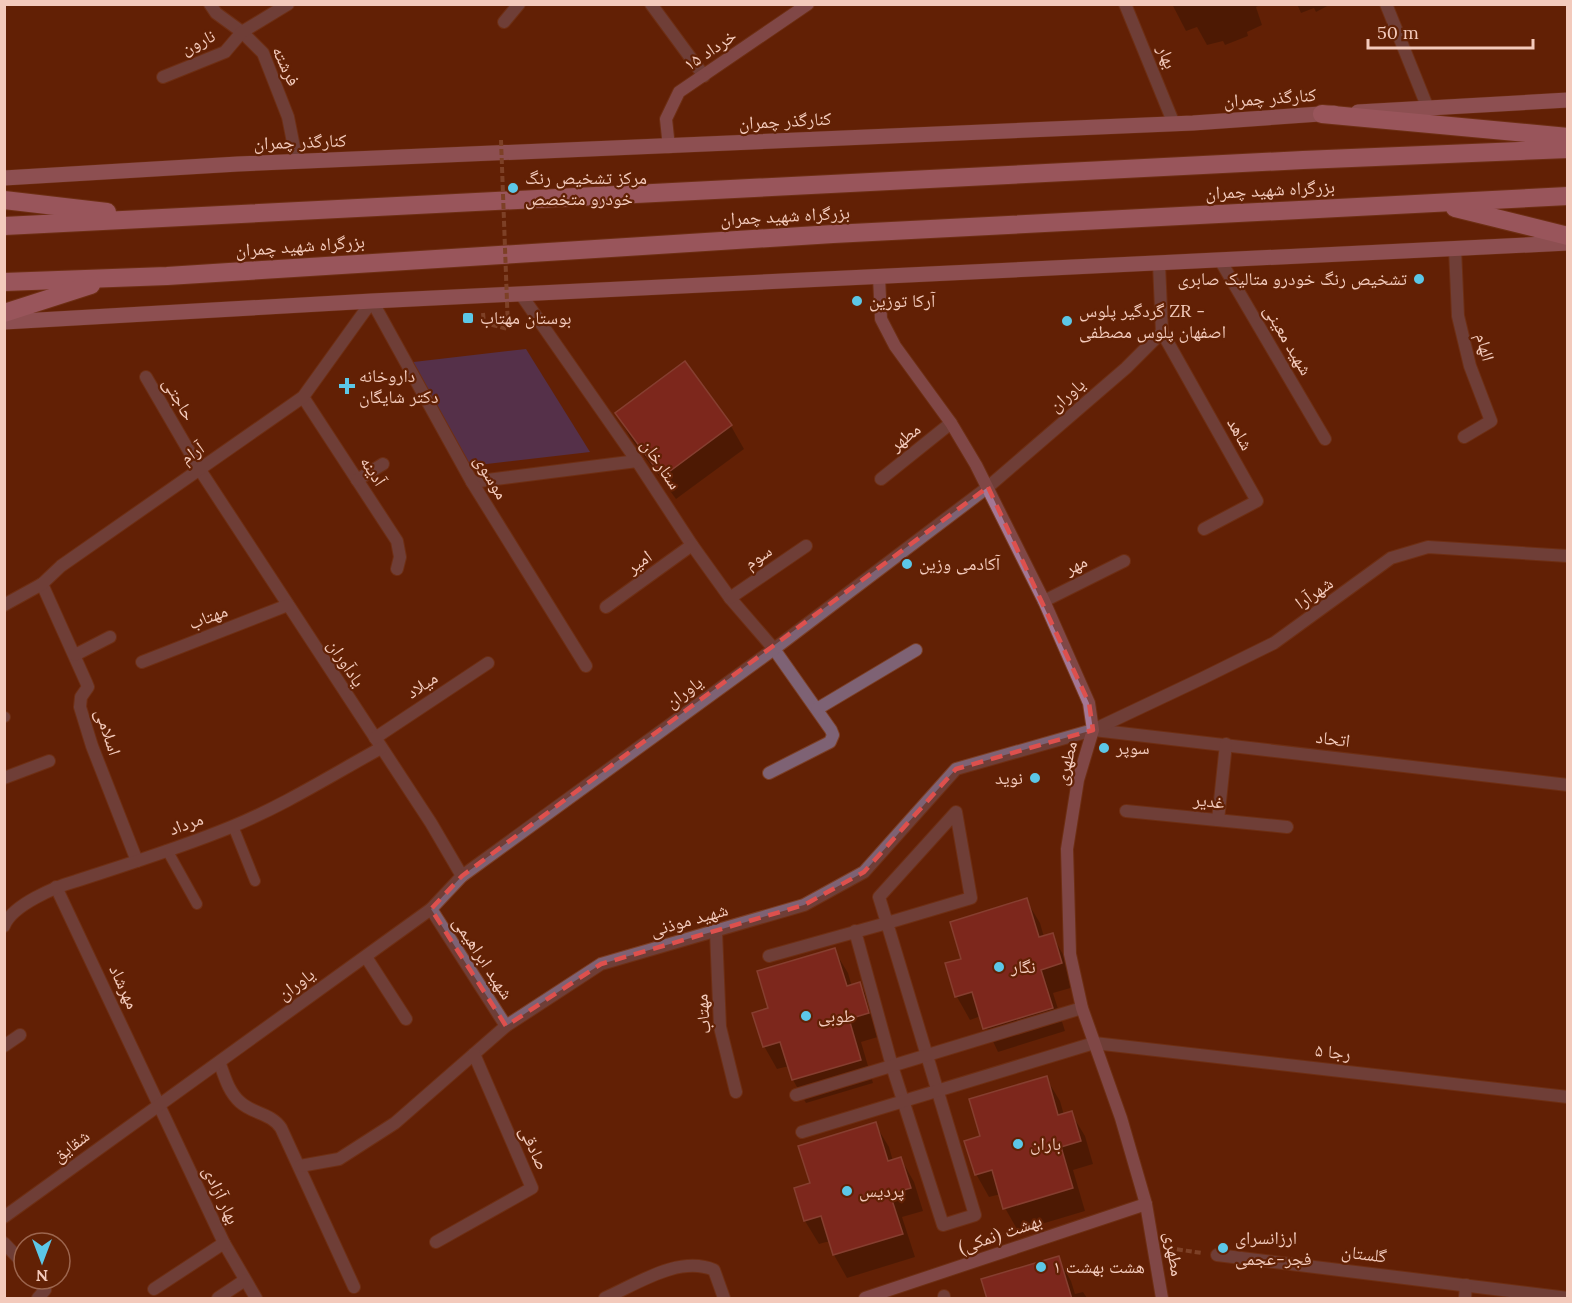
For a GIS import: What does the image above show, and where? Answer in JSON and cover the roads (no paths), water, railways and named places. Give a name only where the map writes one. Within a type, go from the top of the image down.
[{"type":"highway","points":[[1322,114],[1568,137]]},
{"type":"highway","name":"بزرگراه شهید چمران","points":[[4,226],[1568,149]]},
{"type":"highway","name":"بزرگراه شهید چمران","points":[[4,282],[113,278],[857,233],[1568,196]]},
{"type":"highway","points":[[4,200],[163,218]]},
{"type":"highway","points":[[1433,203],[1568,236]]},
{"type":"highway","points":[[4,313],[113,278]]},
{"type":"main road","name":"کنارگذر چمران","points":[[4,178],[297,162],[1174,124],[1427,106],[1568,100]]},
{"type":"main road","points":[[4,322],[372,301],[522,296],[1568,243]]},
{"type":"street","name":"فرشته","points":[[210,4],[216,14],[242,32],[263,53],[288,117],[297,162]]},
{"type":"street","points":[[242,32],[288,4]]},
{"type":"street","points":[[504,22],[519,4]]},
{"type":"street","points":[[651,4],[704,76]]},
{"type":"street","name":"۱۵ خرداد","points":[[669,147],[666,119],[679,92],[808,4]]},
{"type":"street","name":"بهار","points":[[1125,4],[1174,124]]},
{"type":"street","points":[[1386,4],[1427,106]]},
{"type":"street","name":"نارون","points":[[163,77],[225,52],[242,32]]},
{"type":"street","name":"الهام","points":[[1455,249],[1458,316],[1470,366],[1491,421],[1464,437]]},
{"type":"street","name":"شهید معینی","points":[[1220,260],[1325,439]]},
{"type":"street","points":[[1159,264],[1162,332]]},
{"type":"street","name":"مطهری","points":[[879,277],[881,319],[890,338],[951,423],[988,487],[1044,601],[1089,703],[1093,729],[1078,780],[1067,849],[1070,954],[1083,1008],[1121,1118],[1146,1204],[1162,1299]]},
{"type":"street","name":"ستارخان","points":[[522,296],[638,461],[692,545],[730,598],[774,649],[833,735],[830,742],[769,773]]},
{"type":"street","name":"آرام","points":[[4,605],[42,584],[61,566],[303,397],[372,301]]},
{"type":"street","name":"موسوی","points":[[372,301],[472,482],[586,666]]},
{"type":"street","name":"یاوران","points":[[159,1103],[220,1064],[431,909],[462,876],[774,649],[988,487],[1126,368],[1162,332]]},
{"type":"street","name":"شاهد","points":[[1162,332],[1257,501],[1204,529]]},
{"type":"street","name":"حاجتی","points":[[146,377],[200,470]]},
{"type":"street","name":"آدینه","points":[[303,397],[397,541],[400,557],[397,569]]},
{"type":"street","name":"مطهر","points":[[881,479],[951,423]]},
{"type":"street","points":[[472,482],[638,461]]},
{"type":"street","points":[[357,480],[383,464]]},
{"type":"street","name":"یادآوران","points":[[200,470],[431,824],[462,876]]},
{"type":"street","name":"امیر","points":[[606,608],[692,545]]},
{"type":"street","name":"سوم","points":[[730,598],[806,546]]},
{"type":"street","name":"شهرآرا","points":[[1093,729],[1274,642],[1391,558],[1428,547],[1568,556]]},
{"type":"street","name":"مهر","points":[[1044,601],[1124,561]]},
{"type":"street","name":"اسلامی","points":[[42,584],[88,687],[80,703],[92,746],[137,861]]},
{"type":"street","name":"مهتاب","points":[[142,662],[288,605]]},
{"type":"street","points":[[75,655],[110,637]]},
{"type":"street","points":[[817,709],[916,650]]},
{"type":"street","name":"میلاد","points":[[378,743],[488,663]]},
{"type":"street","name":"اتحاد","points":[[1093,729],[1568,785]]},
{"type":"street","name":"شهید موذنی","points":[[300,1166],[339,1159],[386,1129],[506,1026],[601,964],[804,905],[864,872],[956,769],[1093,729]]},
{"type":"street","name":"مرداد","points":[[6,919],[56,887],[137,861],[233,826],[378,743]]},
{"type":"street","points":[[1218,820],[1226,744]]},
{"type":"street","points":[[4,778],[49,761]]},
{"type":"street","name":"غدیر","points":[[1126,811],[1287,827]]},
{"type":"street","points":[[769,957],[855,931],[887,923],[971,898],[956,812],[879,897],[887,923],[927,1056],[937,1090],[975,1215],[943,1225],[902,1101],[855,931]]},
{"type":"street","name":"مهرشاد","points":[[56,887],[159,1103]]},
{"type":"street","name":"شهید ابراهیمی","points":[[431,909],[506,1026]]},
{"type":"street","name":"مهتاب","points":[[716,932],[720,1027],[736,1092]]},
{"type":"street","points":[[366,957],[406,1019]]},
{"type":"street","points":[[796,1095],[1083,1008]]},
{"type":"street","points":[[4,1046],[20,1035]]},
{"type":"street","points":[[802,1132],[1094,1043]]},
{"type":"street","name":"رجا ۵","points":[[1094,1043],[1568,1096]]},
{"type":"street","name":"صادقی","points":[[436,1242],[532,1188],[474,1054]]},
{"type":"street","points":[[220,1064],[230,1091],[241,1103],[273,1118],[277,1123],[300,1166],[354,1287]]},
{"type":"street","name":"شقایق","points":[[4,1217],[159,1103]]},
{"type":"street","name":"بهار آزادی","points":[[159,1103],[224,1243],[256,1299]]},
{"type":"street","name":"بهشت (نمکی)","points":[[866,1299],[1146,1204]]},
{"type":"street","points":[[154,1289],[224,1243]]},
{"type":"street","name":"گلستان","points":[[1217,1255],[1568,1298]]},
{"type":"street","points":[[605,1299],[674,1268],[702,1265],[714,1270],[724,1299]]},
{"type":"street","points":[[218,1299],[245,1280]]},
{"type":"street","points":[[1465,1299],[1466,1285]]},
{"type":"lane","points":[[233,826],[255,881]]},
{"type":"lane","points":[[167,850],[197,904]]},
{"type":"place","name":"مرکز تشخیص رنگ خودرو متخصص","points":[[513,188]]},
{"type":"place","name":"تشخیص رنگ خودرو متالیک صابری","points":[[1419,279]]},
{"type":"place","name":"آرکا توزین","points":[[857,301]]},
{"type":"place","name":"بوستان مهتاب","points":[[468,318]]},
{"type":"place","name":"گردگیر پلوس ZR - اصفهان پلوس مصطفی","points":[[1067,321]]},
{"type":"place","name":"داروخانه دکتر شایگان","points":[[347,386]]},
{"type":"place","name":"آکادمی وزین","points":[[907,564]]},
{"type":"place","name":"سوپر","points":[[1104,748]]},
{"type":"place","name":"نوید","points":[[1035,778]]},
{"type":"place","name":"نگار","points":[[999,967]]},
{"type":"place","name":"طوبی","points":[[806,1016]]},
{"type":"place","name":"باران","points":[[1018,1144]]},
{"type":"place","name":"پردیس","points":[[847,1191]]},
{"type":"place","name":"ارزانسرای فجر-عجمی","points":[[1223,1248]]},
{"type":"place","name":"هشت بهشت ۱","points":[[1041,1267]]}]
